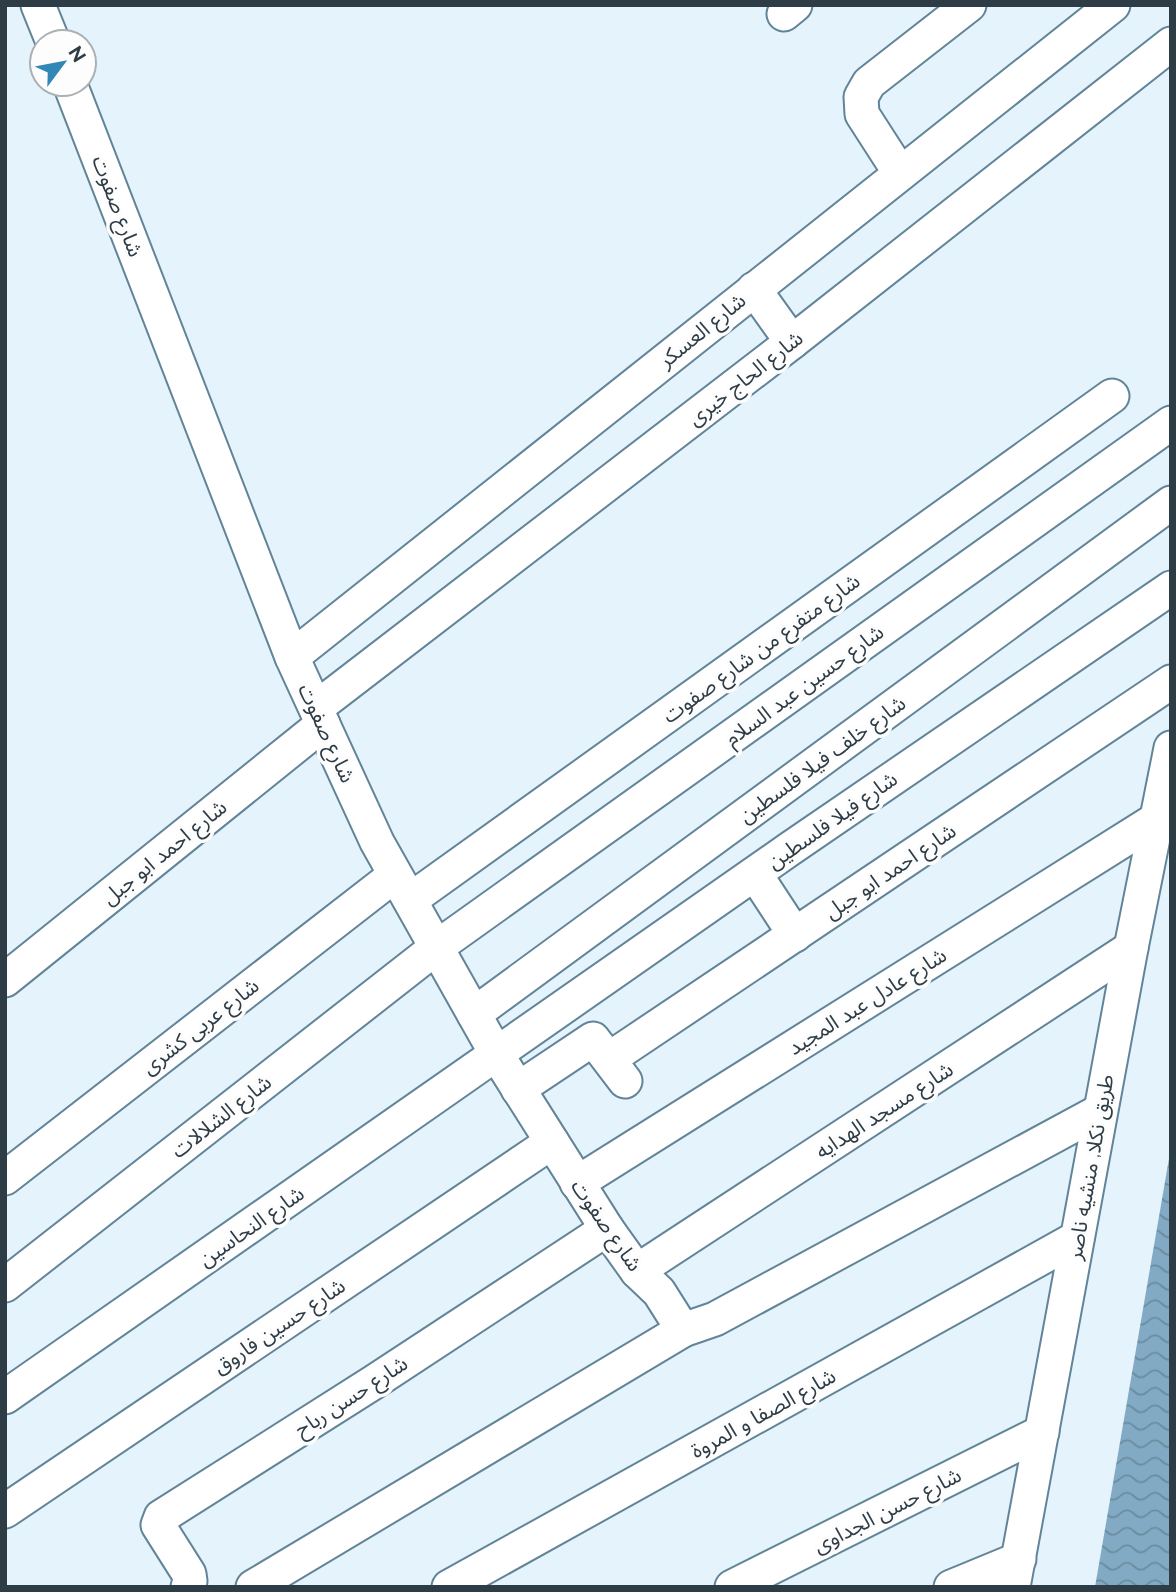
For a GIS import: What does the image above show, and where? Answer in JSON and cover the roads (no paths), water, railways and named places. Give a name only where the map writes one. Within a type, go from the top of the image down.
[{"type":"street","points":[[38,5],[47,28]]},
{"type":"street","points":[[900,173],[862,114],[861,97],[869,83],[969,5]]},
{"type":"street","name":"شارع العسكر","points":[[292,657],[1112,5]]},
{"type":"street","name":"شارع الحاج خيرى","points":[[320,716],[1171,44]]},
{"type":"street","name":"شارع صفوت","points":[[75,98],[292,657],[377,842],[497,1055],[607,1229],[637,1271],[659,1292],[683,1330]]},
{"type":"street","points":[[754,289],[792,342]]},
{"type":"street","name":"شارع متفرع من شارع صفوت","points":[[402,887],[1112,396]]},
{"type":"street","name":"شارع حسين عبد السلام","points":[[437,947],[1171,423]]},
{"type":"street","name":"شارع خلف فيلا فلسطين","points":[[474,1014],[1171,503]]},
{"type":"street","name":"شارع فيلا فلسطين","points":[[497,1055],[1171,588]]},
{"type":"street","name":"شارع احمد ابو جبل","points":[[518,1088],[591,1039],[595,1040],[617,1070],[795,935],[1171,682]]},
{"type":"street","name":"شارع احمد ابو جبل","points":[[5,980],[320,716]]},
{"type":"street","name":"طريق نكلا, منشيه ناصر","points":[[1016,1573],[1130,948],[1171,748]]},
{"type":"street","name":"شارع عادل عبد المجيد","points":[[577,1182],[1157,819]]},
{"type":"street","points":[[755,874],[795,935]]},
{"type":"street","name":"شارع عربى كشرى","points":[[5,1178],[402,887]]},
{"type":"street","name":"شارع الشلالات","points":[[5,1285],[437,947]]},
{"type":"street","name":"شارع مسجد الهدايه","points":[[637,1271],[1130,948]]},
{"type":"street","name":"شارع النحاسين","points":[[5,1397],[497,1055]]},
{"type":"street","points":[[253,1587],[683,1330],[715,1319],[1100,1111]]},
{"type":"street","name":"شارع حسين فاروق","points":[[5,1511],[552,1142]]},
{"type":"street","name":"شارع حسن رباح","points":[[188,1587],[189,1574],[158,1525],[162,1517],[607,1229]]},
{"type":"street","name":"شارع الصفا و المروة","points":[[449,1587],[1077,1238]]},
{"type":"street","name":"شارع حسن الجداوى","points":[[732,1587],[1042,1432]]},
{"type":"street","points":[[951,1587],[1016,1573]]},
{"type":"water","points":[[1171,1147],[1171,1587],[1095,1587]]}]
